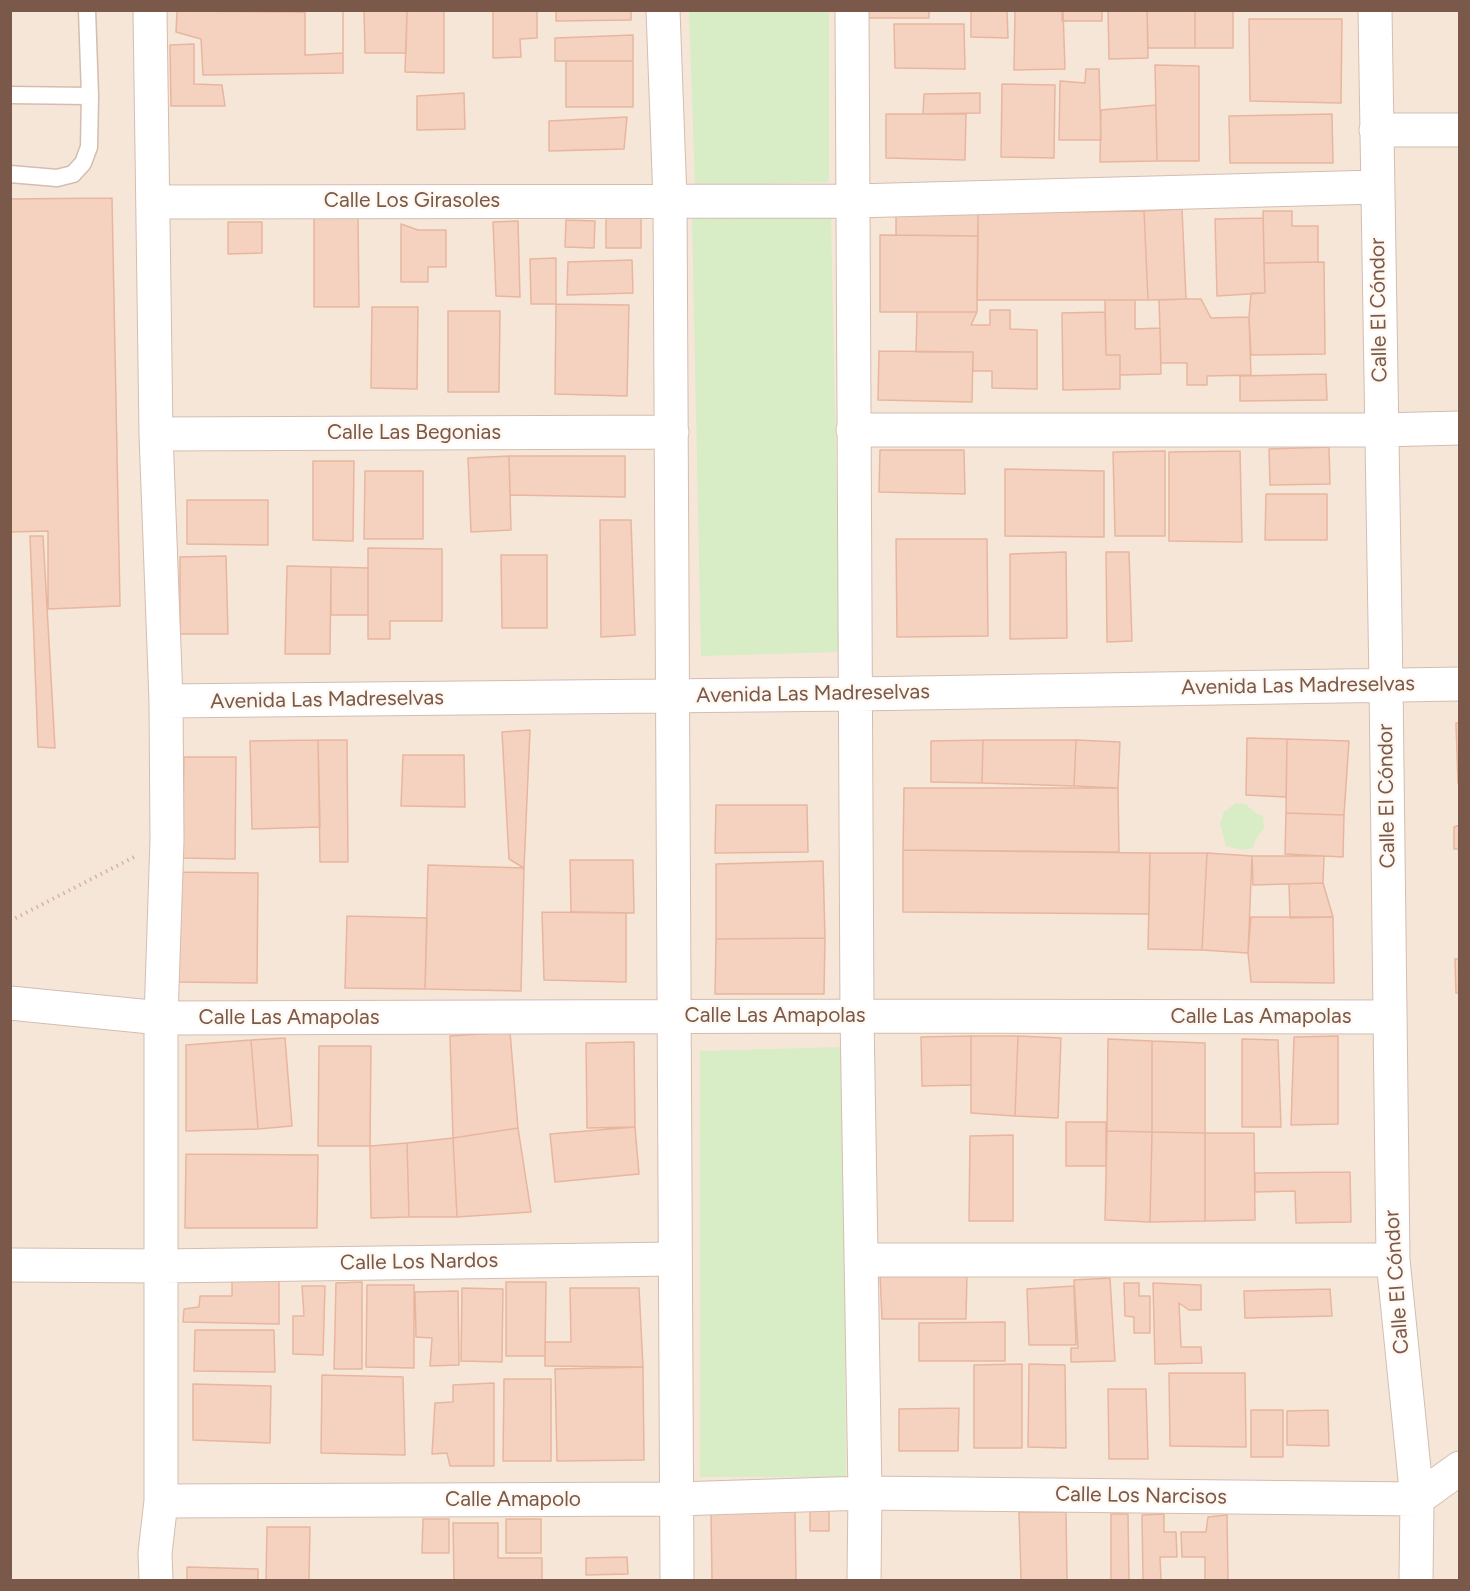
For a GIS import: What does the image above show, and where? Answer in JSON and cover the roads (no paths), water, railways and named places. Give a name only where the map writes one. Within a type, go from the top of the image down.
[{"type":"street","points":[[150,10],[156,434],[165,701],[166,840],[161,1018],[161,1501],[155,1553],[156,1581]]},
{"type":"street","points":[[663,10],[670,200],[677,1581]]},
{"type":"street","points":[[852,10],[857,1016],[865,1493],[864,1581]]},
{"type":"street","name":"Calle El Cóndor","points":[[1375,10],[1393,1260],[1417,1499],[1416,1581]]},
{"type":"street","points":[[1376,130],[1460,130]]},
{"type":"street","name":"Calle Los Girasoles","points":[[153,202],[854,201],[1377,187]]},
{"type":"street","points":[[853,430],[1460,428]]},
{"type":"street","name":"Calle Las Begonias","points":[[156,434],[672,432]]},
{"type":"street","name":"Avenida Las Madreselvas","points":[[165,701],[857,694],[1460,684]]},
{"type":"street","name":"Calle Las Amapolas","points":[[10,1004],[161,1018],[1389,1017]]},
{"type":"street","name":"Calle Los Nardos","points":[[10,1265],[162,1266],[675,1259]]},
{"type":"street","points":[[861,1260],[1393,1260]]},
{"type":"street","points":[[1417,1499],[1460,1468]]},
{"type":"street","name":"Calle Amapolo","points":[[161,1501],[677,1499],[865,1493]]},
{"type":"street","name":"Calle Los Narcisos","points":[[865,1493],[1417,1499]]},
{"type":"lane","points":[[10,174],[57,178],[73,174],[83,164],[89,147],[87,10]]},
{"type":"lane","points":[[10,95],[90,96]]}]
